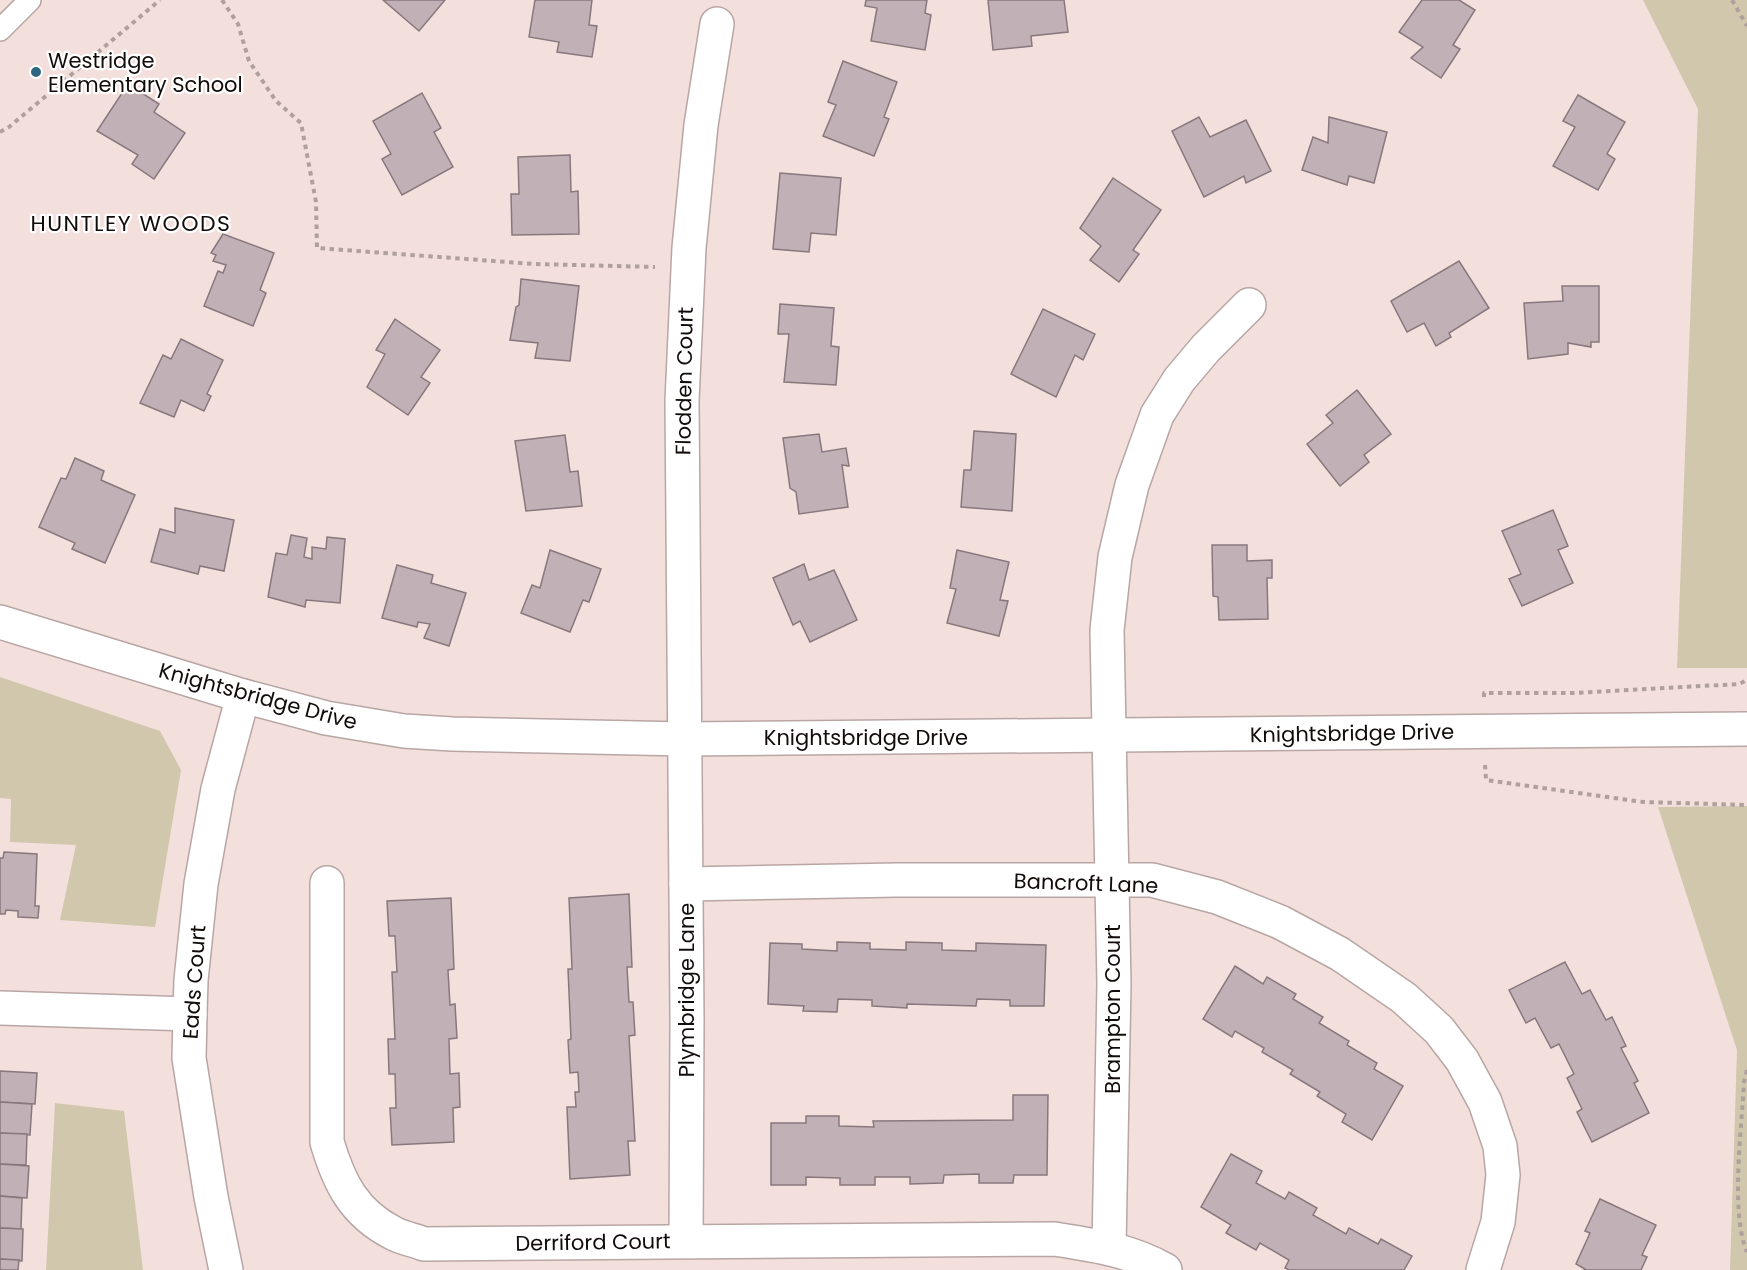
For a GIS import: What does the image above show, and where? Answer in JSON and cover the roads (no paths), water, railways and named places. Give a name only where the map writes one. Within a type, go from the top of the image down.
[{"type":"street","name":"Flodden Court","points":[[684,739],[682,401],[688,268],[701,125],[717,24]]},
{"type":"street","name":"Brampton Court","points":[[1109,1247],[1114,984],[1107,630],[1115,557],[1132,485],[1156,416],[1179,381],[1206,348],[1249,305]]},
{"type":"street","name":"Knightsbridge Drive","points":[[0,622],[243,696],[326,718],[404,731],[452,734],[684,739],[1747,729]]},
{"type":"street","name":"Eads Court","points":[[226,1270],[211,1197],[189,1058],[191,980],[201,884],[218,789],[243,696]]},
{"type":"street","name":"Plymbridge Lane","points":[[684,739],[687,1031],[686,1241]]},
{"type":"street","name":"Bancroft Lane","points":[[686,884],[897,880],[1152,880],[1218,897],[1280,922],[1340,954],[1404,998],[1439,1030],[1462,1060],[1485,1102],[1500,1146],[1503,1174],[1498,1222],[1483,1270]]},
{"type":"street","name":"Derriford Court","points":[[327,883],[327,1142],[336,1172],[347,1194],[368,1217],[394,1234],[424,1244],[1054,1239],[1109,1247],[1149,1261],[1165,1270]]},
{"type":"street","points":[[0,1008],[190,1014]]},
{"type":"lane","points":[[0,30],[30,0]]},
{"type":"place","name":"Westridge Elementary School","points":[[36,72]]},
{"type":"district","name":"HUNTLEY WOODS","points":[[131,223]]}]
